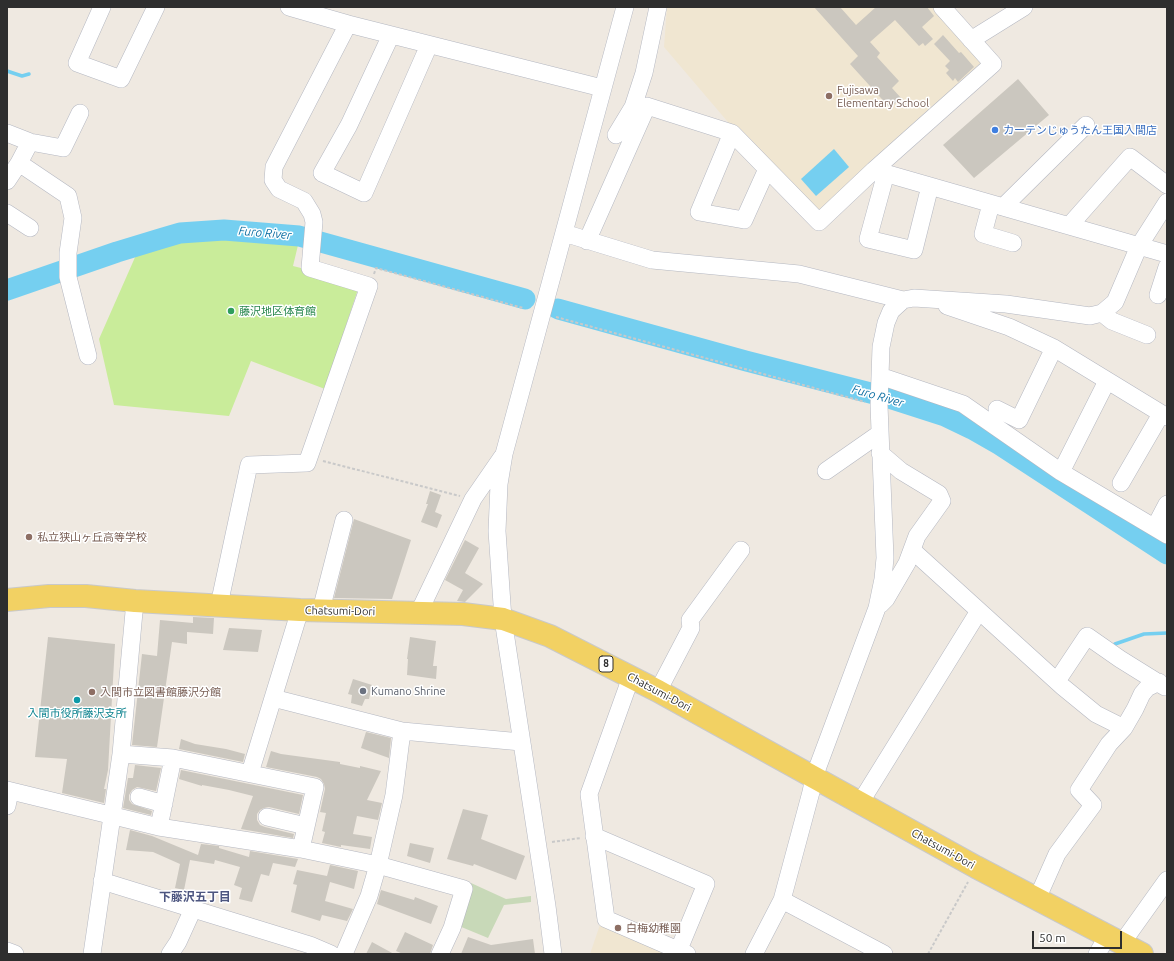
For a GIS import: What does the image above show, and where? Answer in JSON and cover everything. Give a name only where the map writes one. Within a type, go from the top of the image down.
[{"type":"main road","name":"Chatsumi-Dori","points":[[7,600],[49,596],[86,596],[134,601],[219,606],[463,614],[503,619],[550,636],[658,691],[976,867],[1037,899],[1108,944],[1142,954]]},
{"type":"street","points":[[102,7],[77,63],[121,78],[156,7]]},
{"type":"street","points":[[553,954],[503,619],[497,531],[499,484],[504,454],[625,7]]},
{"type":"street","points":[[616,135],[633,107],[644,73],[658,7]]},
{"type":"street","points":[[587,241],[647,106],[732,133],[819,222],[880,172],[993,64],[942,7]]},
{"type":"street","points":[[971,40],[1024,7]]},
{"type":"street","points":[[297,8],[348,24],[602,88]]},
{"type":"street","points":[[219,606],[249,465],[307,463],[369,286],[310,268],[314,222],[312,214],[304,201],[279,189],[273,180],[274,168],[348,24]]},
{"type":"street","points":[[391,35],[349,125],[322,173],[364,194],[428,44]]},
{"type":"street","points":[[7,133],[30,142],[62,148],[80,113]]},
{"type":"street","points":[[1012,243],[983,234],[997,205],[1086,125]]},
{"type":"street","points":[[732,133],[699,212],[744,220],[767,169]]},
{"type":"street","points":[[7,181],[30,142]]},
{"type":"street","points":[[1068,226],[1130,157],[1167,184]]},
{"type":"street","points":[[19,163],[68,196],[73,218],[68,253],[68,277],[88,356]]},
{"type":"street","points":[[880,172],[1167,254]]},
{"type":"street","points":[[880,172],[868,239],[914,250],[930,186]]},
{"type":"street","points":[[564,233],[652,260],[799,274],[903,300],[914,298],[1006,304],[1090,316],[1102,314],[1115,302],[1140,246],[1167,202]]},
{"type":"street","points":[[7,213],[30,228]]},
{"type":"street","points":[[1158,296],[1167,267]]},
{"type":"street","points":[[926,299],[1009,327],[1054,348],[1164,416],[1121,482]]},
{"type":"street","points":[[754,954],[782,900],[814,777],[876,608],[885,558],[879,405],[881,347],[886,324],[891,311],[903,300]]},
{"type":"street","points":[[1102,314],[1112,321],[1147,335]]},
{"type":"street","points":[[998,409],[1018,420],[1054,348]]},
{"type":"street","points":[[880,376],[963,404],[1061,472],[1167,535]]},
{"type":"street","points":[[1061,472],[1107,381]]},
{"type":"street","points":[[826,471],[880,434]]},
{"type":"street","points":[[876,608],[886,599],[908,563],[917,536],[942,502],[939,494],[901,471],[880,453]]},
{"type":"street","points":[[419,612],[473,499],[504,454]]},
{"type":"street","points":[[1167,504],[1156,524],[1167,530]]},
{"type":"street","points":[[250,773],[273,698],[311,610],[344,520]]},
{"type":"street","points":[[658,691],[690,628],[690,620],[741,550]]},
{"type":"street","points":[[912,550],[1057,681],[1096,714],[1124,728]]},
{"type":"street","points":[[92,954],[121,754],[134,601]]},
{"type":"street","points":[[860,803],[979,611]]},
{"type":"street","points":[[1057,681],[1088,636],[1120,659],[1163,685]]},
{"type":"street","points":[[594,836],[706,884],[681,953],[606,919],[594,836],[589,794],[631,677]]},
{"type":"street","points":[[1037,899],[1057,854],[1094,805],[1080,790],[1109,744],[1124,728],[1142,694],[1147,688],[1163,685]]},
{"type":"street","points":[[273,698],[402,731],[521,742]]},
{"type":"street","points":[[344,954],[370,896],[394,795],[402,731]]},
{"type":"street","points":[[121,754],[173,758],[315,787],[301,850]]},
{"type":"street","points":[[159,827],[173,758]]},
{"type":"street","points":[[8,796],[112,815],[159,827],[301,850],[378,865],[464,889],[452,928],[440,954]]},
{"type":"street","points":[[139,797],[164,804]]},
{"type":"street","points":[[267,817],[306,826]]},
{"type":"street","points":[[1108,944],[1167,880]]},
{"type":"street","points":[[102,882],[310,945],[331,954]]},
{"type":"street","points":[[782,900],[884,954]]},
{"type":"street","points":[[170,954],[178,942],[193,909]]},
{"type":"street","points":[[7,951],[15,954]]},
{"type":"path","points":[[369,286],[376,268],[523,308]]},
{"type":"path","points":[[556,317],[879,405]]},
{"type":"path","points":[[310,457],[473,499]]},
{"type":"path","points":[[537,844],[594,836]]},
{"type":"path","points":[[928,954],[976,867]]},
{"type":"shaded area","name":"Fujisawa Elementary School","points":[[667,7],[935,7],[986,65],[818,214],[733,128],[664,47]]},
{"type":"shaded area","name":"白梅幼稚園","points":[[604,913],[669,942],[664,954],[590,954]]},
{"type":"green space","name":"藤沢地区体育館","points":[[230,232],[299,241],[293,266],[360,283],[325,389],[251,361],[229,416],[114,405],[99,339],[140,246]]},
{"type":"green space","points":[[471,883],[506,899],[531,896],[531,902],[504,905],[488,938],[459,926]]},
{"type":"water","points":[[834,149],[849,167],[816,196],[801,179]]},
{"type":"building","points":[[814,7],[840,7],[856,25],[876,7],[927,7],[934,16],[922,27],[933,39],[925,46],[923,43],[919,46],[895,20],[870,42],[880,53],[877,57],[899,81],[892,88],[901,98],[890,108],[850,64],[858,56]]},
{"type":"building","points":[[943,35],[974,67],[958,82],[955,78],[953,81],[946,73],[949,70],[945,66],[950,61],[934,44]]},
{"type":"building","name":"カーテンじゅうたん王国入間店","points":[[1018,79],[1049,115],[974,178],[943,145]]},
{"type":"building","points":[[430,491],[441,495],[435,512],[442,515],[437,528],[421,522],[428,504],[426,504]]},
{"type":"building","points":[[354,519],[411,540],[392,599],[334,598]]},
{"type":"building","points":[[465,540],[479,548],[465,573],[483,584],[465,602],[457,601],[463,590],[445,580]]},
{"type":"building","points":[[193,617],[214,618],[213,634],[187,632],[187,644],[172,642],[157,747],[132,745],[142,654],[157,656],[160,620],[193,623]]},
{"type":"building","points":[[229,628],[262,630],[258,652],[223,650]]},
{"type":"building","name":"入間市役所藤沢支所","points":[[48,637],[115,644],[108,770],[104,789],[106,789],[104,803],[62,793],[67,759],[35,757]]},
{"type":"building","points":[[410,637],[436,641],[433,666],[437,666],[436,679],[407,675],[407,659]]},
{"type":"building","points":[[353,679],[372,685],[369,699],[365,699],[362,706],[351,703],[352,695],[348,694]]},
{"type":"building","points":[[366,732],[391,738],[389,758],[361,748]]},
{"type":"building","points":[[181,739],[195,744],[245,754],[243,762],[179,749]]},
{"type":"building","points":[[271,751],[281,754],[340,762],[340,764],[360,768],[360,766],[381,771],[367,800],[382,803],[378,820],[357,816],[353,834],[372,837],[370,849],[341,845],[341,847],[322,843],[325,832],[322,831],[326,813],[320,812],[325,789],[324,784],[321,779],[317,777],[266,767]]},
{"type":"building","points":[[135,765],[161,768],[156,791],[137,787],[132,790],[129,795],[129,800],[132,804],[152,811],[151,815],[123,808],[128,778],[133,778]]},
{"type":"building","points":[[181,770],[303,795],[299,814],[269,807],[260,810],[257,814],[257,820],[260,825],[294,834],[293,838],[241,829],[253,796],[229,790],[202,786],[179,779]]},
{"type":"building","points":[[463,809],[488,815],[481,839],[525,856],[516,880],[474,864],[473,866],[447,859]]},
{"type":"building","points":[[130,830],[152,836],[198,855],[201,844],[219,846],[219,848],[249,857],[250,851],[298,859],[295,867],[273,863],[269,876],[261,874],[252,902],[239,899],[242,888],[234,885],[240,867],[215,860],[214,864],[190,860],[184,890],[175,888],[180,864],[153,852],[126,850]]},
{"type":"building","points":[[410,843],[434,848],[430,863],[407,856]]},
{"type":"building","points":[[330,865],[358,871],[354,889],[330,882],[325,901],[353,909],[347,921],[322,915],[320,921],[291,912],[297,885],[293,884],[297,870],[327,876]]},
{"type":"building","points":[[381,890],[414,900],[415,897],[438,906],[431,924],[377,904]]},
{"type":"building","points":[[405,932],[433,945],[430,954],[403,954],[396,951]]},
{"type":"building","points":[[468,937],[491,945],[533,939],[535,954],[461,954]]},
{"type":"building","points":[[372,942],[394,954],[366,954]]},
{"type":"waterway","points":[[7,71],[22,76],[29,74]]},
{"type":"waterway","name":"Furo River","points":[[7,290],[117,252],[180,233],[224,230],[299,236],[525,299]]},
{"type":"waterway","name":"Furo River","points":[[558,309],[746,361],[886,397],[945,416],[1000,445],[1167,554]]},
{"type":"waterway","points":[[1115,644],[1144,634],[1167,633]]},
{"type":"place","name":"Fujisawa Elementary School","points":[[829,96]]},
{"type":"place","name":"カーテンじゅうたん王国入間店","points":[[995,130]]},
{"type":"place","name":"藤沢地区体育館","points":[[231,311]]},
{"type":"place","name":"私立狭山ヶ丘高等学校","points":[[29,537]]},
{"type":"place","name":"Kumano Shrine","points":[[363,691]]},
{"type":"place","name":"入間市立図書館藤沢分館","points":[[92,692]]},
{"type":"place","name":"入間市役所藤沢支所","points":[[77,700]]},
{"type":"place","name":"白梅幼稚園","points":[[618,928]]},
{"type":"district","name":"下藤沢五丁目","points":[[195,897]]}]
